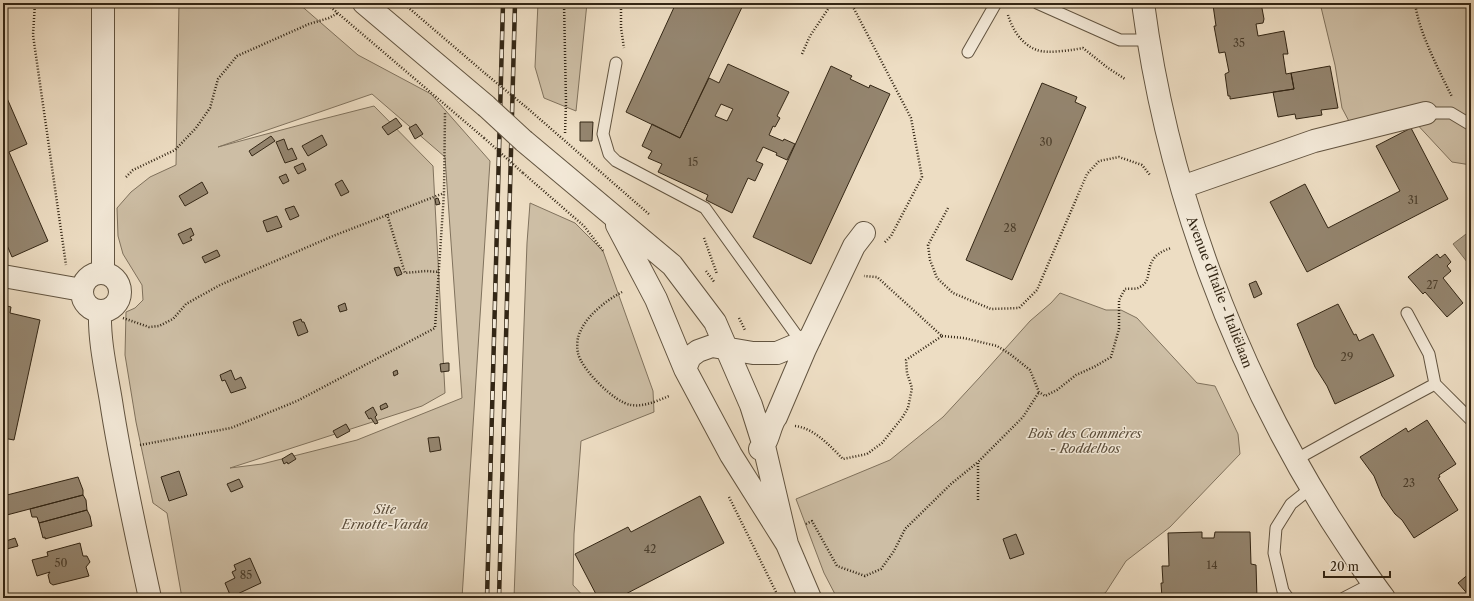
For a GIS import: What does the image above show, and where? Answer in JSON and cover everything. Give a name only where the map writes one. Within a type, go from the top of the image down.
[{"type":"street","points":[[103,272],[102,204],[104,3]]},
{"type":"street","points":[[364,3],[486,106],[524,141],[612,216],[672,265],[715,322],[751,405],[764,446],[787,544]]},
{"type":"street","name":"Avenue d'Italie - Italiëlaan","points":[[1143,3],[1156,85],[1182,187],[1209,269],[1232,329],[1253,379],[1295,460],[1311,488],[1379,591]]},
{"type":"street","points":[[1182,187],[1314,141],[1426,113]]},
{"type":"street","points":[[612,216],[656,299],[685,369],[731,455],[787,544],[810,598]]},
{"type":"street","points":[[731,455],[743,459],[753,456],[764,446],[806,341],[854,246],[864,233]]},
{"type":"street","points":[[103,272],[110,274],[116,279],[120,294],[118,301],[113,307],[100,311],[92,309],[86,304],[82,290],[84,283],[89,277],[95,273],[103,272]]},
{"type":"street","points":[[656,299],[654,286],[658,280],[665,276],[674,275],[683,280]]},
{"type":"street","points":[[3,276],[82,290]]},
{"type":"street","points":[[100,311],[102,345],[118,449],[150,598]]},
{"type":"street","points":[[685,369],[690,357],[698,351],[712,346],[753,353],[777,352],[806,341]]},
{"type":"lane","points":[[968,52],[996,3]]},
{"type":"lane","points":[[1037,3],[1120,40],[1148,40]]},
{"type":"lane","points":[[616,63],[603,134],[609,154],[616,161],[705,208],[806,341]]},
{"type":"lane","points":[[1426,113],[1451,113],[1471,125]]},
{"type":"lane","points":[[1407,313],[1429,354],[1435,384],[1471,420]]},
{"type":"lane","points":[[1295,460],[1404,399],[1435,384]]},
{"type":"lane","points":[[1288,598],[1282,591],[1274,553],[1276,528],[1291,504],[1311,488]]},
{"type":"lane","points":[[1344,598],[1379,591]]},
{"type":"path","points":[[35,3],[33,35],[67,270]]},
{"type":"path","points":[[326,3],[523,173]]},
{"type":"path","points":[[403,3],[526,107]]},
{"type":"path","points":[[408,7],[411,3]]},
{"type":"path","points":[[564,3],[566,102],[565,134]]},
{"type":"path","points":[[616,63],[625,50],[621,28],[621,3]]},
{"type":"path","points":[[802,54],[810,36],[832,3]]},
{"type":"path","points":[[851,3],[911,118],[922,177],[891,236],[881,246]]},
{"type":"path","points":[[1415,3],[1416,11],[1427,43],[1453,100]]},
{"type":"path","points":[[1007,10],[1011,25],[1023,42],[1037,51],[1068,51],[1084,48],[1108,68],[1125,79]]},
{"type":"path","points":[[102,204],[113,190],[133,170],[176,150],[196,128],[210,108],[218,79],[237,56],[309,24],[329,18],[338,13]]},
{"type":"path","points":[[118,449],[231,428],[297,401],[435,328],[444,192],[445,113]]},
{"type":"path","points":[[948,208],[928,245],[930,260],[937,278],[953,293],[990,309],[1019,308],[1037,290],[1087,174],[1099,161],[1119,157],[1142,165],[1150,175]]},
{"type":"path","points":[[123,318],[148,327],[159,326],[173,319],[186,304],[220,285],[333,236],[444,192]]},
{"type":"path","points":[[387,214],[405,273],[426,271],[439,272]]},
{"type":"path","points":[[840,275],[877,277],[942,336],[964,338],[998,346],[1030,370],[1039,392],[1045,396],[1057,390],[1076,375],[1094,367],[1110,357],[1119,329],[1120,296],[1124,289],[1136,289],[1142,287],[1147,282],[1150,263],[1155,256],[1162,250],[1171,248]]},
{"type":"path","points":[[622,292],[612,297],[597,310],[585,324],[578,337],[578,353],[591,376],[615,398],[629,405],[642,406],[669,396]]},
{"type":"path","points":[[788,425],[802,427],[824,440],[843,460],[867,454],[882,443],[908,408],[912,388],[907,374],[906,360],[942,336]]},
{"type":"path","points":[[803,525],[812,521],[837,566],[865,576],[881,569],[894,551],[905,529],[950,484],[978,462],[1023,417],[1039,392]]},
{"type":"path","points":[[978,462],[978,500]]},
{"type":"green space","name":"Site Ernotte-Varda","points":[[179,3],[298,3],[358,55],[431,94],[490,161],[462,598],[182,598],[167,513],[153,503],[136,422],[125,355],[126,312],[135,308],[143,300],[142,285],[123,254],[118,236],[117,208],[131,192],[150,177],[176,165]],"holes":[[[372,94],[445,157],[462,398],[357,440],[262,464],[230,468],[422,406],[445,393],[433,166],[374,106],[218,147]]]},
{"type":"green space","points":[[538,3],[587,3],[576,111],[544,98],[535,67]]},
{"type":"green space","points":[[1320,3],[1471,3],[1471,105],[1469,107],[1471,112],[1471,165],[1452,162],[1413,120],[1352,127],[1342,108],[1335,65]]},
{"type":"green space","points":[[530,203],[575,223],[603,251],[653,391],[654,412],[581,441],[574,534],[573,585],[585,598],[514,598],[527,243]]},
{"type":"green space","name":"Bois des Commères - Roddelbos","points":[[1060,293],[1106,310],[1121,310],[1137,318],[1197,383],[1215,386],[1238,434],[1240,454],[1170,527],[1126,561],[1106,592],[1099,598],[837,598],[824,573],[796,499],[890,460],[943,417],[1030,321]]},
{"type":"shaded area","points":[[1470,231],[1471,232],[1471,267],[1453,244]]},
{"type":"building","points":[[676,3],[744,3],[680,138],[626,112]]},
{"type":"building","points":[[1208,3],[1261,3],[1264,19],[1263,23],[1256,24],[1258,36],[1284,31],[1288,54],[1283,54],[1286,74],[1291,73],[1294,89],[1230,99],[1230,96],[1228,96],[1225,74],[1229,72],[1225,52],[1219,53],[1214,26],[1216,26],[1213,5],[1207,5]]},
{"type":"building","points":[[728,64],[789,92],[777,116],[780,118],[775,127],[773,126],[769,135],[795,144],[787,160],[776,155],[777,153],[763,147],[756,161],[763,164],[755,181],[748,178],[732,213],[706,200],[708,195],[658,172],[662,164],[648,158],[652,151],[642,146],[652,124],[680,138],[709,78],[719,83]],"holes":[[[721,104],[733,109],[727,121],[715,116]]]},
{"type":"building","points":[[831,66],[852,76],[850,79],[869,88],[870,85],[890,94],[811,264],[753,237]]},
{"type":"building","points":[[1330,66],[1338,108],[1321,110],[1322,115],[1296,119],[1295,114],[1278,117],[1273,92],[1294,89],[1291,73]]},
{"type":"building","points":[[1042,83],[1077,97],[1075,102],[1086,107],[1012,280],[966,260]]},
{"type":"building","points":[[3,89],[27,144],[9,152],[48,241],[12,257],[3,236]]},
{"type":"building","points":[[396,118],[402,126],[388,135],[382,127]]},
{"type":"building","points":[[580,122],[593,122],[592,141],[580,141]]},
{"type":"building","points":[[416,124],[423,134],[415,139],[409,128]]},
{"type":"building","points":[[1411,128],[1448,199],[1307,272],[1270,202],[1305,184],[1328,228],[1400,191],[1376,146]]},
{"type":"building","points":[[322,135],[327,145],[308,156],[302,146]]},
{"type":"building","points":[[271,136],[275,141],[252,156],[249,151]]},
{"type":"building","points":[[284,139],[288,150],[292,148],[297,159],[285,163],[276,142]]},
{"type":"building","points":[[303,163],[306,170],[298,174],[294,167]]},
{"type":"building","points":[[286,174],[289,181],[283,184],[279,177]]},
{"type":"building","points":[[342,180],[349,192],[341,196],[335,184]]},
{"type":"building","points":[[202,182],[208,193],[185,206],[179,196]]},
{"type":"building","points":[[438,198],[440,204],[436,205],[435,199]]},
{"type":"building","points":[[294,206],[299,216],[290,220],[285,209]]},
{"type":"building","points":[[277,216],[282,227],[267,232],[263,221]]},
{"type":"building","points":[[191,228],[194,235],[190,237],[192,240],[183,244],[178,234]]},
{"type":"building","points":[[217,250],[220,256],[205,263],[202,257]]},
{"type":"building","points":[[1437,254],[1440,258],[1445,254],[1451,262],[1447,266],[1451,271],[1443,278],[1463,303],[1447,317],[1425,292],[1423,294],[1408,277]]},
{"type":"building","points":[[399,267],[402,274],[397,276],[394,268]]},
{"type":"building","points":[[1256,281],[1262,294],[1254,298],[1249,284]]},
{"type":"building","points":[[345,303],[347,310],[340,312],[338,306]]},
{"type":"building","points":[[1338,304],[1354,335],[1356,334],[1359,341],[1373,334],[1394,376],[1335,404],[1327,386],[1315,367],[1297,324]]},
{"type":"building","points":[[3,305],[11,307],[10,313],[40,320],[14,440],[3,438]]},
{"type":"building","points":[[301,319],[302,322],[304,322],[308,332],[298,336],[293,322]]},
{"type":"building","points":[[449,363],[449,371],[441,372],[440,364]]},
{"type":"building","points":[[231,370],[235,380],[241,377],[246,388],[231,393],[225,380],[222,381],[220,375]]},
{"type":"building","points":[[397,370],[398,374],[394,376],[393,372]]},
{"type":"building","points":[[386,403],[388,407],[381,410],[380,406]]},
{"type":"building","points":[[373,407],[377,415],[375,417],[378,423],[375,424],[371,418],[369,419],[365,412]]},
{"type":"building","points":[[1427,420],[1456,464],[1439,475],[1440,477],[1438,478],[1458,510],[1414,538],[1402,520],[1395,514],[1382,496],[1374,476],[1360,457],[1406,428],[1408,432]]},
{"type":"building","points":[[346,424],[350,431],[337,438],[333,431]]},
{"type":"building","points":[[439,437],[441,450],[430,452],[428,438]]},
{"type":"building","points":[[292,453],[296,459],[288,464],[287,462],[284,464],[282,459]]},
{"type":"building","points":[[179,471],[187,495],[169,501],[161,477]]},
{"type":"building","points":[[78,477],[83,490],[83,495],[3,516],[3,496]]},
{"type":"building","points":[[239,479],[243,487],[231,492],[227,484]]},
{"type":"building","points":[[83,495],[86,500],[87,510],[39,523],[37,517],[32,517],[30,509]]},
{"type":"building","points":[[700,496],[724,543],[618,598],[598,598],[575,554],[628,527],[631,532]]},
{"type":"building","points":[[87,510],[92,526],[45,539],[45,537],[43,538],[39,523]]},
{"type":"building","points":[[1202,532],[1202,538],[1214,538],[1215,532],[1250,532],[1251,564],[1256,565],[1257,598],[1162,598],[1162,566],[1169,566],[1168,533]]},
{"type":"building","points":[[1016,534],[1024,554],[1010,559],[1003,539]]},
{"type":"building","points":[[15,538],[18,546],[3,550],[3,542]]},
{"type":"building","points":[[80,543],[83,556],[87,556],[90,562],[86,567],[89,576],[53,585],[50,583],[48,575],[50,572],[37,576],[32,560],[48,556],[47,552]]},
{"type":"building","points":[[250,558],[261,583],[231,597],[225,583],[235,578],[232,572],[236,570],[234,565]]},
{"type":"building","points":[[1471,572],[1471,598],[1458,583]]},
{"type":"railway","points":[[487,598],[503,3]]},
{"type":"railway","points":[[499,598],[515,3]]}]
